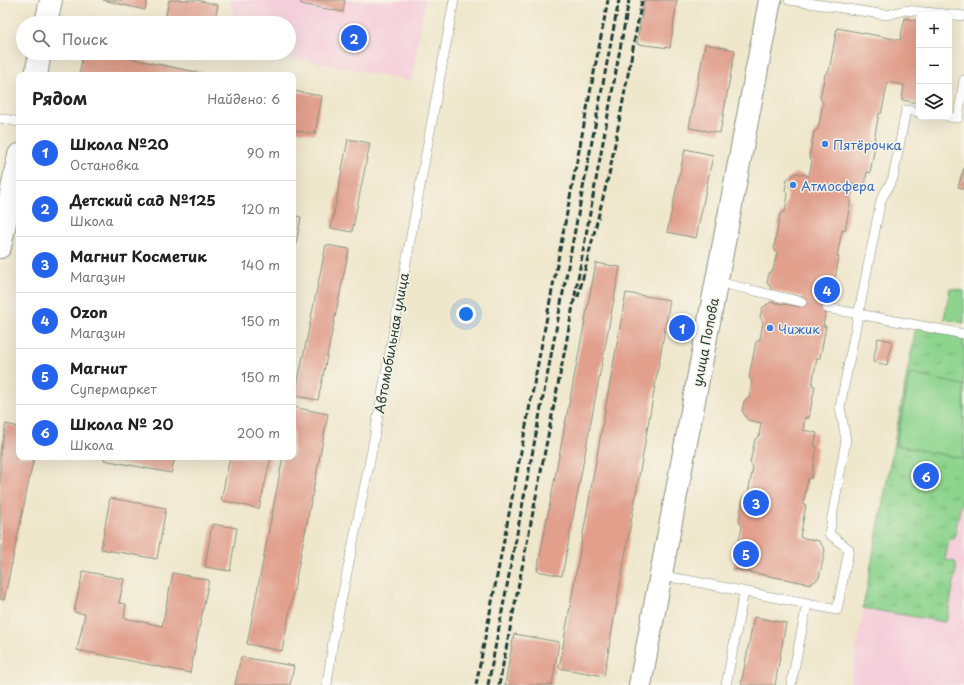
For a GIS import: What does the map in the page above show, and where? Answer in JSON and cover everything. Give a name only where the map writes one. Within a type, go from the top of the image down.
[{"type":"street","points":[[48,16],[51,0]]},
{"type":"street","name":"улица Попова","points":[[640,685],[770,0]]},
{"type":"street","points":[[37,72],[39,60]]},
{"type":"street","points":[[0,247],[16,170]]},
{"type":"lane","name":"Автомобильная улица","points":[[327,685],[333,641],[371,455],[454,0]]},
{"type":"lane","points":[[789,0],[887,15],[905,10],[964,16]]},
{"type":"lane","points":[[952,117],[958,118],[964,80]]},
{"type":"lane","points":[[661,576],[837,610],[849,549],[829,534],[846,440],[840,407],[881,200],[893,178],[906,110],[916,112]]},
{"type":"lane","points":[[0,118],[16,121]]},
{"type":"lane","points":[[716,282],[802,302]]},
{"type":"lane","points":[[827,308],[964,334]]},
{"type":"lane","points":[[726,685],[744,592]]},
{"type":"lane","points":[[791,685],[807,604]]},
{"type":"shaded area","points":[[230,0],[425,0],[411,81],[296,58],[296,16],[234,15]]},
{"type":"shaded area","points":[[916,327],[964,337],[964,685],[850,684]]},
{"type":"green space","points":[[950,288],[964,291],[964,323],[944,319]]},
{"type":"green space","points":[[916,327],[964,337],[964,488],[954,539],[949,539],[945,560],[954,561],[956,564],[956,571],[945,622],[863,608]]},
{"type":"green space","points":[[910,374],[964,385],[964,459],[896,445]]},
{"type":"building","points":[[103,0],[147,0],[145,10]]},
{"type":"building","points":[[169,0],[197,0],[218,5],[216,16],[166,16]]},
{"type":"building","points":[[301,0],[345,0],[343,12],[301,4]]},
{"type":"building","points":[[644,0],[677,0],[670,48],[637,44]]},
{"type":"building","points":[[905,18],[916,20],[916,102],[902,100],[904,85],[888,82],[881,114],[879,113],[870,173],[867,172],[865,186],[851,184],[848,198],[851,199],[845,231],[842,230],[833,289],[830,289],[823,326],[826,326],[820,358],[817,358],[812,385],[815,386],[809,418],[805,417],[803,430],[817,433],[814,446],[817,447],[811,479],[808,478],[803,505],[806,505],[800,537],[819,541],[825,550],[819,578],[811,584],[733,569],[742,526],[739,522],[743,497],[748,494],[753,467],[750,463],[755,439],[759,436],[761,423],[748,420],[742,411],[744,401],[749,398],[752,382],[749,377],[756,342],[760,339],[763,322],[760,317],[762,308],[771,302],[801,307],[803,297],[773,291],[767,283],[769,273],[773,270],[777,253],[774,249],[780,214],[785,211],[788,195],[785,190],[787,179],[796,173],[809,176],[812,161],[809,157],[814,132],[818,129],[823,103],[820,98],[825,74],[829,71],[837,28],[900,40]]},
{"type":"building","points":[[705,44],[735,50],[720,133],[689,128]]},
{"type":"building","points":[[82,60],[137,60],[196,72],[80,72]]},
{"type":"building","points":[[296,92],[322,96],[315,134],[296,131]]},
{"type":"building","points":[[348,139],[370,143],[352,232],[331,228]]},
{"type":"building","points":[[685,149],[713,155],[696,238],[667,232]]},
{"type":"building","points":[[964,168],[964,189],[958,187]]},
{"type":"building","points":[[296,216],[301,217],[296,244]]},
{"type":"building","points":[[326,245],[349,249],[318,400],[296,396]]},
{"type":"building","points":[[596,263],[620,267],[562,576],[537,571]]},
{"type":"building","points":[[626,293],[670,300],[604,676],[559,668]]},
{"type":"building","points":[[878,338],[892,341],[887,365],[873,362]]},
{"type":"building","points":[[296,408],[328,414],[282,651],[247,644],[282,460],[296,460]]},
{"type":"building","points":[[6,424],[16,426],[16,460],[33,460],[4,600],[0,599],[0,451]]},
{"type":"building","points":[[104,460],[174,460],[171,473]]},
{"type":"building","points":[[229,460],[270,460],[259,509],[221,500]]},
{"type":"building","points":[[110,498],[166,508],[157,559],[101,549]]},
{"type":"building","points":[[212,524],[237,528],[230,571],[205,567]]},
{"type":"building","points":[[83,571],[124,579],[119,603],[126,604],[124,618],[162,626],[173,573],[209,580],[190,673],[77,650],[85,614],[74,612]]},
{"type":"building","points":[[754,617],[786,623],[775,685],[741,685]]},
{"type":"building","points":[[514,634],[559,642],[552,685],[505,685]]},
{"type":"building","points":[[241,657],[294,666],[290,685],[235,685]]},
{"type":"railway","points":[[476,685],[608,0]]},
{"type":"railway","points":[[488,685],[619,0]]},
{"type":"railway","points":[[499,685],[566,344],[629,0]]},
{"type":"railway","points":[[578,297],[610,170],[642,0]]},
{"type":"place","name":"Детский сад №125","points":[[354,38]]},
{"type":"place","name":"Пятёрочка","points":[[825,144]]},
{"type":"place","name":"Атмосфера","points":[[793,185]]},
{"type":"place","name":"Ozon","points":[[827,290]]},
{"type":"place","name":"Школа №20","points":[[682,328]]},
{"type":"place","name":"Чижик","points":[[770,328]]},
{"type":"place","name":"Школа № 20","points":[[926,476]]},
{"type":"place","name":"Магнит Косметик","points":[[756,503]]},
{"type":"place","name":"Магнит","points":[[746,554]]}]
